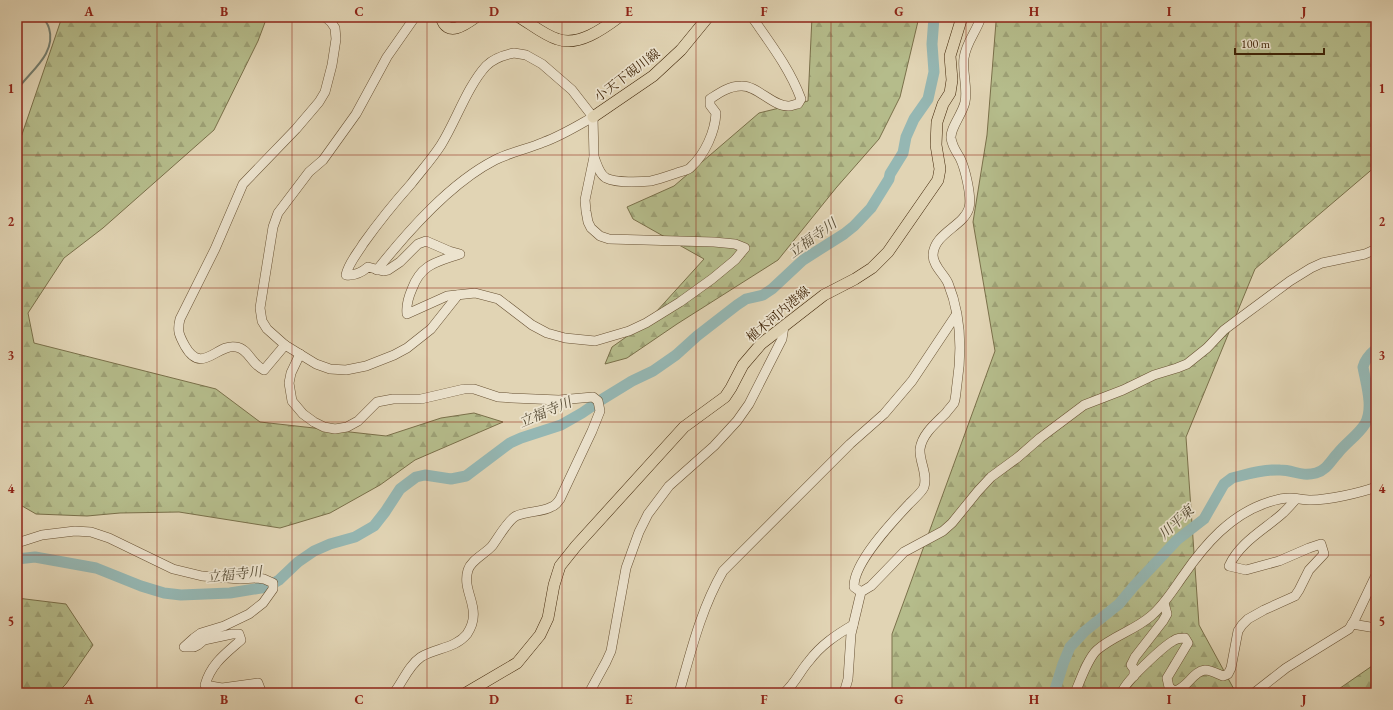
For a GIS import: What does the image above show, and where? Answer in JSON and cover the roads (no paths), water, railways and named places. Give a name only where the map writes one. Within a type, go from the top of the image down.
[{"type":"main road","points":[[441,17],[442,22],[447,27],[454,28],[463,26],[476,17]]},
{"type":"main road","points":[[519,17],[555,39],[563,41],[571,41],[594,34],[620,17]]},
{"type":"main road","name":"小天下硯川線","points":[[593,117],[653,76],[681,50],[708,17]]},
{"type":"main road","name":"植木河内港線","points":[[466,693],[517,663],[540,635],[548,618],[554,585],[560,566],[684,427],[725,397],[743,365],[761,344],[824,295],[855,279],[872,268],[888,252],[938,180],[940,169],[936,145],[937,122],[943,104],[950,93],[952,80],[950,56],[962,17]]},
{"type":"street","points":[[285,345],[264,370],[256,365],[242,349],[235,346],[222,349],[206,358],[201,359],[196,357],[187,349],[180,338],[178,328],[180,319],[215,249],[243,184],[296,129],[319,102],[325,92],[332,65],[336,39],[335,28],[325,17]]},
{"type":"street","points":[[414,17],[387,57],[356,114],[323,160],[309,172],[278,213],[273,227],[260,308],[262,321],[268,329],[285,345],[316,364],[339,371],[373,364],[407,348],[431,329],[458,295]]},
{"type":"street","points":[[594,157],[600,172],[604,177],[614,181],[650,181],[664,178],[690,169],[702,153],[711,135],[716,120],[716,113],[710,104],[710,99],[721,91],[742,86],[780,104],[788,106],[798,104],[800,99],[796,87],[775,48],[752,17]]},
{"type":"street","points":[[861,592],[854,587],[856,574],[862,562],[887,530],[924,487],[925,476],[920,450],[922,442],[927,432],[954,403],[959,372],[961,341],[953,296],[948,282],[934,262],[933,255],[938,241],[962,218],[969,209],[970,193],[960,159],[955,152],[951,136],[965,102],[966,88],[964,58],[967,44],[979,25],[981,17]]},
{"type":"street","points":[[514,53],[526,55],[542,64],[572,90],[593,117],[594,157],[585,200],[588,222],[591,228],[600,236],[609,239],[714,242],[735,244],[745,248],[735,260],[712,279],[680,302],[646,323],[629,331],[594,341],[565,338],[547,332],[532,325],[498,299],[475,293],[447,296],[407,314],[406,306],[408,298],[415,281],[423,269],[434,263],[460,254],[426,241],[418,244],[400,262],[388,270],[383,271],[368,268],[354,276],[346,275],[346,271],[354,258],[378,223],[430,161],[441,145],[477,78],[493,61],[514,53]]},
{"type":"street","points":[[377,270],[427,212],[477,171],[495,160],[563,134],[593,117]]},
{"type":"street","points":[[844,693],[848,679],[853,625],[861,592],[871,586],[904,552],[937,534],[952,523],[978,491],[991,478],[1040,438],[1084,405],[1124,390],[1154,375],[1188,364],[1207,348],[1224,330],[1290,281],[1311,268],[1322,263],[1365,254],[1376,249]]},
{"type":"street","points":[[679,693],[700,621],[712,590],[723,571],[850,444],[884,414],[912,382],[956,315]]},
{"type":"street","points":[[588,693],[611,651],[626,568],[639,532],[648,514],[669,486],[714,446],[745,410],[782,339],[784,326]]},
{"type":"street","points":[[300,354],[291,374],[289,383],[292,400],[303,414],[314,422],[324,427],[335,429],[347,427],[358,421],[377,402],[393,399],[421,399],[464,389],[474,388],[498,397],[559,400],[593,397],[598,401],[600,411],[560,499],[551,508],[522,513],[514,517],[491,547],[469,567],[466,577],[468,591],[474,606],[474,614],[471,626],[466,634],[459,642],[422,657],[413,664],[394,693]]},
{"type":"street","points":[[1075,693],[1085,669],[1096,651],[1115,637],[1146,620],[1164,603],[1196,557],[1211,539],[1228,524],[1250,510],[1269,502],[1290,498],[1310,500],[1321,499],[1376,487]]},
{"type":"street","points":[[1122,693],[1122,689],[1161,649],[1172,641],[1180,638],[1185,638],[1188,643],[1167,678],[1169,687],[1174,691],[1180,690],[1199,672],[1206,670],[1223,676],[1228,674],[1231,668],[1238,631],[1242,625],[1248,619],[1264,610],[1295,596],[1309,570],[1324,554],[1321,544],[1279,561],[1246,570],[1229,566],[1233,558],[1248,541],[1283,512],[1296,499]]},
{"type":"street","points":[[17,543],[42,535],[76,531],[91,532],[108,538],[173,569],[202,576],[240,579],[257,578],[273,583],[273,589],[263,603],[250,614],[224,626],[201,633],[184,648],[194,647],[204,640],[239,634],[241,640],[214,665],[208,674],[205,685],[222,688],[258,683],[261,691],[259,693]]},
{"type":"street","points":[[1254,693],[1286,668],[1349,629],[1376,575]]},
{"type":"street","points":[[1134,676],[1134,669],[1131,665],[1135,657],[1163,621],[1166,614],[1164,603]]},
{"type":"street","points":[[1352,624],[1376,628]]},
{"type":"street","points":[[784,693],[796,681],[808,661],[819,650],[835,636],[853,625]]},
{"type":"waterway","points":[[17,90],[46,54],[49,46],[49,28],[43,17]]},
{"type":"waterway","name":"立福寺川","points":[[17,559],[35,557],[96,568],[141,586],[164,593],[181,595],[230,593],[267,587],[279,580],[298,562],[314,551],[330,544],[355,537],[374,526],[400,489],[416,477],[425,475],[451,479],[466,476],[510,443],[561,425],[582,413],[632,381],[653,371],[676,355],[697,336],[746,299],[763,295],[772,289],[803,260],[854,226],[871,208],[903,153],[906,137],[914,119],[928,99],[934,72],[932,44],[934,17]]},
{"type":"waterway","name":"川平東","points":[[1054,693],[1070,647],[1085,631],[1119,604],[1177,540],[1204,519],[1224,484],[1232,478],[1268,470],[1285,470],[1302,474],[1311,474],[1323,470],[1362,428],[1368,418],[1369,403],[1363,367],[1368,357],[1376,349]]}]
